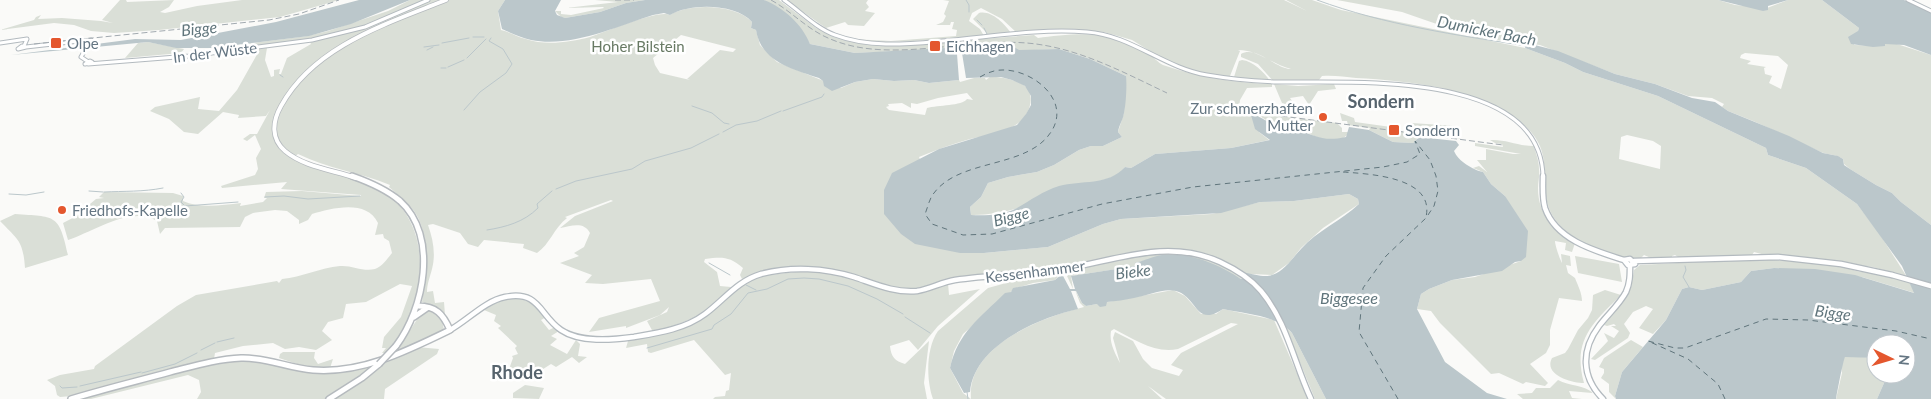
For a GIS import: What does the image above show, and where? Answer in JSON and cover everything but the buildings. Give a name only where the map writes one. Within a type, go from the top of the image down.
[{"type":"main road","points":[[330,36],[374,23],[428,0]]},
{"type":"main road","points":[[330,399],[362,378],[396,346],[413,318],[417,307],[423,280],[423,254],[417,226],[406,207],[393,194],[377,185],[313,164],[290,154],[283,149],[275,137],[274,123],[282,103],[292,89],[307,72],[326,58],[368,33],[446,0]]},
{"type":"main road","points":[[784,0],[825,30],[853,40],[893,44],[1068,32],[1098,34],[1130,42],[1167,63],[1191,72],[1231,79],[1272,82],[1363,80],[1403,83],[1458,95],[1499,110],[1526,129],[1538,147],[1543,166],[1543,200],[1547,212],[1554,223],[1580,243],[1632,263],[1778,257],[1850,266],[1892,274],[1931,286]]},
{"type":"main road","points":[[1908,0],[1931,11]]},
{"type":"main road","name":"In der Wüste","points":[[0,43],[27,39],[25,47],[86,43],[86,49],[81,57],[89,62],[99,64],[198,55],[330,36]]},
{"type":"main road","name":"Kessenhammer","points":[[450,330],[467,321],[493,302],[515,296],[523,296],[536,301],[557,326],[569,334],[610,339],[647,335],[693,321],[710,310],[740,282],[757,275],[775,271],[804,270],[831,272],[890,290],[911,292],[952,281],[1065,269],[1139,253],[1164,250],[1208,257],[1244,276],[1270,303],[1311,399]]},
{"type":"main road","points":[[1602,399],[1590,384],[1587,375],[1586,350],[1592,335],[1630,287],[1632,263]]},
{"type":"main road","points":[[417,307],[436,308]]},
{"type":"main road","points":[[71,399],[172,372],[236,358],[265,358],[303,368],[330,370],[384,358],[450,330],[436,308],[417,307]]},
{"type":"main road","points":[[413,318],[427,308]]},
{"type":"green space","points":[[120,0],[126,0],[127,2],[174,0],[169,7],[160,12],[165,13],[197,6],[242,0],[339,0],[280,17],[159,30],[114,33],[91,31],[74,25],[54,23],[0,30],[34,20],[41,15],[38,19],[62,18],[113,23],[102,20]]},
{"type":"green space","name":"Hoher Bilstein","points":[[410,0],[505,0],[498,11],[501,30],[534,41],[550,43],[590,37],[655,15],[670,15],[689,8],[712,7],[745,16],[752,22],[751,28],[756,30],[760,45],[777,62],[841,88],[855,82],[873,79],[914,80],[929,83],[959,80],[960,82],[974,78],[985,78],[986,80],[991,76],[1019,83],[1028,89],[1031,98],[1030,107],[1026,115],[1017,124],[1001,132],[963,141],[919,157],[960,253],[984,253],[1048,247],[1103,224],[1121,219],[1212,214],[1260,202],[1294,201],[1349,194],[1358,199],[1359,204],[1323,228],[1301,248],[1289,263],[1272,275],[1251,274],[1241,279],[1201,261],[1179,256],[1167,256],[1136,263],[1137,266],[1071,276],[1073,289],[1067,276],[1068,274],[1065,273],[1055,280],[1033,283],[1014,289],[963,334],[954,351],[950,368],[963,393],[971,399],[933,399],[929,383],[928,364],[931,346],[938,331],[988,288],[1024,278],[1054,275],[1058,272],[980,277],[913,290],[894,289],[846,273],[807,268],[757,273],[742,279],[740,275],[743,268],[734,261],[721,258],[705,259],[704,262],[717,272],[720,286],[731,287],[707,311],[686,321],[653,332],[647,321],[667,312],[669,307],[660,315],[626,328],[626,326],[589,332],[599,318],[660,301],[651,279],[603,284],[585,283],[592,275],[560,263],[579,256],[574,253],[584,247],[590,233],[581,226],[560,228],[575,216],[613,201],[611,200],[565,217],[567,218],[537,253],[523,248],[524,244],[484,240],[478,247],[468,244],[460,233],[433,224],[428,225],[433,241],[434,258],[427,292],[433,291],[435,303],[444,302],[445,315],[439,308],[422,302],[427,257],[426,246],[421,224],[411,207],[389,187],[390,185],[298,154],[293,158],[361,181],[382,191],[400,206],[412,225],[418,246],[420,269],[417,292],[410,315],[400,335],[386,353],[382,353],[386,348],[382,348],[384,337],[401,317],[412,286],[400,284],[366,302],[346,304],[343,318],[328,322],[322,331],[332,340],[316,350],[299,347],[285,349],[273,343],[243,346],[215,353],[214,359],[72,396],[60,397],[57,395],[55,386],[47,380],[60,375],[94,369],[95,366],[177,306],[196,295],[277,281],[279,283],[282,279],[333,267],[344,266],[366,270],[375,269],[385,262],[392,253],[389,241],[384,238],[383,234],[375,235],[378,223],[373,215],[358,208],[339,208],[312,214],[308,220],[299,224],[299,220],[287,211],[275,210],[253,213],[245,217],[240,227],[165,228],[160,234],[157,221],[147,217],[136,216],[112,222],[68,240],[63,223],[90,209],[90,204],[96,199],[104,198],[99,197],[104,192],[173,193],[183,196],[183,201],[204,206],[241,203],[240,206],[263,202],[267,198],[264,198],[266,192],[302,191],[361,196],[281,189],[287,182],[222,188],[221,186],[255,175],[258,169],[256,158],[261,149],[255,135],[247,141],[243,139],[250,134],[257,134],[270,110],[266,116],[238,118],[239,115],[223,112],[198,134],[184,132],[169,119],[150,111],[155,107],[200,97],[198,109],[219,111],[237,90],[259,51],[258,49],[267,48],[265,60],[271,77],[274,76],[274,70],[280,69],[279,74],[281,74],[287,58],[311,44],[309,40],[228,49],[244,44],[307,36],[388,11]],"holes":[[[681,35],[736,49],[733,52],[720,50],[687,79],[690,80],[660,73],[653,58]],[[967,93],[973,100],[967,99],[960,103],[927,108],[925,115],[889,110],[886,107],[889,106],[888,104],[902,103],[911,108],[911,103],[917,104]]]},
{"type":"green space","points":[[595,0],[645,0],[626,3],[600,12],[565,18],[555,11],[571,15],[604,8],[566,8],[618,2]]},
{"type":"green space","points":[[764,0],[779,0],[816,28],[837,37],[862,44],[901,45],[1034,35],[1038,38],[1082,34],[1109,37],[1136,47],[1148,53],[1161,64],[1176,69],[1217,79],[1272,84],[1272,87],[1247,88],[1240,100],[1239,107],[1260,114],[1337,123],[1342,128],[1342,132],[1348,132],[1348,134],[1336,140],[1322,139],[1291,127],[1272,123],[1259,115],[1259,132],[1269,140],[1231,148],[1155,154],[1131,168],[1125,167],[1119,174],[1110,178],[1024,207],[989,214],[971,215],[970,207],[981,197],[988,183],[1037,172],[1054,165],[1079,150],[1091,146],[1103,146],[1122,137],[1118,132],[1124,113],[1126,76],[1090,59],[1059,49],[981,52],[956,49],[855,53],[810,44],[800,28]]},
{"type":"green space","points":[[786,0],[868,0],[866,3],[869,7],[865,11],[875,13],[864,26],[848,25],[845,22],[826,28]]},
{"type":"green space","points":[[943,0],[1284,0],[1307,11],[1286,0],[1312,0],[1341,10],[1525,48],[1583,72],[1658,96],[1766,148],[1768,155],[1806,168],[1857,204],[1879,233],[1907,277],[1873,267],[1765,255],[1754,252],[1752,255],[1681,259],[1675,255],[1672,256],[1672,260],[1651,258],[1644,255],[1641,258],[1629,258],[1602,252],[1575,238],[1555,219],[1546,198],[1542,151],[1538,141],[1531,132],[1515,117],[1495,106],[1450,90],[1401,82],[1335,76],[1322,76],[1319,80],[1315,81],[1274,82],[1258,64],[1241,57],[1241,54],[1247,52],[1253,53],[1238,50],[1240,51],[1230,76],[1200,73],[1163,59],[1132,40],[1104,32],[1057,30],[1017,33],[1002,19],[981,8],[972,13],[969,21],[980,29],[984,36],[900,42],[850,39],[891,41],[956,36],[957,30],[952,29],[954,22],[951,22],[950,25],[936,25],[943,22],[949,1]],"holes":[[[1627,135],[1653,141],[1661,146],[1660,169],[1619,159],[1621,137]]]},
{"type":"green space","points":[[1337,0],[1718,0],[1735,5],[1767,8],[1788,0],[1822,0],[1859,28],[1854,45],[1885,46],[1885,44],[1897,44],[1931,55],[1931,225],[1892,193],[1850,169],[1840,157],[1821,152],[1728,111],[1722,107],[1724,104],[1712,98],[1688,96],[1655,84],[1615,74],[1540,45],[1477,38],[1402,12]],"holes":[[[1745,53],[1778,56],[1788,65],[1781,89],[1769,83],[1772,76],[1765,74],[1764,68],[1766,67],[1747,64],[1751,61],[1740,58]]]},
{"type":"green space","points":[[979,13],[993,15],[1011,33],[987,36],[986,32],[973,19]]},
{"type":"green space","points":[[148,42],[184,49],[181,53],[125,58],[138,43]]},
{"type":"green space","points":[[1239,61],[1250,62],[1258,68],[1270,81],[1236,79],[1234,77]]},
{"type":"green space","points":[[1274,84],[1298,86],[1334,84],[1336,89],[1318,91],[1309,105],[1303,96],[1290,98],[1297,108],[1292,109],[1282,103]]},
{"type":"green space","points":[[1340,113],[1354,118],[1355,122],[1391,127],[1392,130],[1418,134],[1419,137],[1413,143],[1393,142],[1369,130],[1370,128],[1348,125],[1347,121],[1342,121]]},
{"type":"green space","points":[[1411,123],[1457,126],[1461,136],[1460,139],[1421,133],[1420,128],[1411,126]]},
{"type":"green space","points":[[1490,140],[1534,146],[1539,166],[1539,198],[1544,214],[1554,227],[1575,243],[1572,252],[1565,250],[1566,243],[1555,241],[1562,263],[1561,254],[1570,256],[1571,266],[1566,265],[1568,273],[1575,278],[1581,292],[1582,301],[1559,298],[1550,330],[1550,345],[1546,353],[1530,364],[1548,383],[1545,386],[1526,382],[1523,384],[1499,373],[1491,374],[1440,323],[1431,311],[1417,309],[1421,294],[1429,289],[1452,280],[1475,277],[1521,261],[1505,196],[1491,184],[1483,172],[1473,168],[1479,166],[1487,172],[1477,160],[1486,160],[1486,149],[1521,154],[1475,146],[1475,143],[1503,147],[1502,144]]},
{"type":"green space","points":[[15,214],[47,217],[53,220],[62,231],[68,255],[25,268],[21,246],[0,221]]},
{"type":"green space","points":[[1575,256],[1619,264],[1622,282],[1578,273]]},
{"type":"green space","points":[[1750,259],[1836,265],[1857,271],[1870,272],[1909,281],[1915,293],[1862,277],[1774,268],[1751,271],[1741,282],[1702,290],[1689,287],[1682,289],[1666,320],[1653,334],[1639,328],[1653,309],[1646,306],[1633,312],[1624,324],[1630,333],[1628,338],[1595,360],[1591,359],[1608,341],[1604,333],[1614,338],[1619,331],[1611,326],[1616,326],[1614,324],[1604,325],[1631,288],[1634,270],[1640,265]]},
{"type":"green space","points":[[804,271],[830,273],[910,294],[948,283],[949,295],[980,289],[938,326],[918,350],[909,340],[890,346],[894,358],[905,364],[929,341],[924,383],[927,399],[713,399],[725,396],[726,391],[729,390],[731,373],[725,375],[694,340],[651,353],[648,352],[647,344],[626,348],[628,341],[690,324],[730,292],[759,276]]},
{"type":"green space","points":[[1075,290],[1082,303],[1086,306],[1173,290],[1185,296],[1201,314],[1216,314],[1223,309],[1274,320],[1308,399],[1166,399],[1148,386],[1162,399],[971,399],[973,380],[981,364],[993,349],[1028,327],[1048,318],[1084,307],[1080,303]],"holes":[[[1231,323],[1238,324],[1181,353],[1171,365],[1183,370],[1179,376],[1152,368],[1143,359],[1133,341],[1115,332],[1113,338],[1120,363],[1111,340],[1111,331],[1114,329],[1153,348],[1178,349]]]},
{"type":"green space","points":[[1605,290],[1621,295],[1594,324],[1583,344],[1581,368],[1584,383],[1566,380],[1552,369],[1550,364],[1552,358],[1565,353],[1592,310],[1593,295]]},
{"type":"green space","points":[[519,297],[532,300],[548,316],[541,320],[549,330],[555,327],[559,331],[551,336],[557,339],[550,345],[567,354],[576,340],[580,344],[578,356],[587,357],[579,363],[572,357],[556,367],[551,364],[540,371],[541,377],[508,372],[512,356],[518,354],[515,348],[517,346],[498,328],[501,326],[494,321],[496,315],[484,310],[501,300]]},
{"type":"green space","points":[[426,310],[436,310],[442,320],[444,330],[397,351],[421,313]]},
{"type":"green space","points":[[1285,326],[1292,333],[1326,399],[1315,399]]},
{"type":"green space","points":[[1631,340],[1643,347],[1622,372],[1615,396],[1616,399],[1609,392],[1609,384],[1601,378],[1604,369],[1599,367],[1604,358]]},
{"type":"green space","points":[[417,347],[439,349],[437,354],[385,389],[384,399],[334,399],[365,380],[390,358]]},
{"type":"green space","points":[[283,352],[315,352],[314,358],[318,364],[333,359],[330,368],[306,367],[279,358]]},
{"type":"green space","points":[[1845,356],[1866,357],[1866,384],[1884,384],[1877,399],[1836,399],[1842,373],[1841,363]]},
{"type":"green space","points":[[251,359],[322,372],[378,362],[361,376],[325,399],[197,399],[201,392],[199,380],[188,375],[91,399],[78,399],[199,367]]},
{"type":"green space","points":[[1558,380],[1586,388],[1593,393],[1569,391],[1572,398],[1582,399],[1523,399],[1517,394],[1532,393],[1536,388],[1550,388]]},
{"type":"green space","points":[[525,385],[544,388],[539,399],[513,398],[513,393]]},
{"type":"water","points":[[359,0],[410,0],[351,24],[309,36],[211,48],[176,48],[148,42],[11,55],[135,39],[181,40],[276,22]]},
{"type":"water","name":"Biggesee","points":[[505,0],[561,0],[555,11],[557,15],[565,18],[600,12],[626,3],[645,0],[764,0],[779,7],[792,18],[807,37],[810,44],[855,53],[947,48],[985,52],[997,46],[1011,45],[1019,50],[1059,49],[1090,59],[1126,76],[1125,109],[1118,132],[1122,137],[1103,146],[1091,146],[1079,150],[1054,165],[1037,172],[988,183],[981,197],[970,207],[971,215],[994,215],[1006,212],[1059,186],[1111,177],[1125,167],[1131,168],[1155,154],[1231,148],[1270,140],[1255,129],[1251,115],[1325,139],[1346,137],[1349,127],[1369,130],[1393,142],[1413,143],[1419,137],[1456,141],[1459,145],[1454,151],[1456,155],[1466,164],[1483,172],[1491,184],[1505,196],[1528,231],[1526,257],[1502,271],[1452,280],[1429,289],[1421,294],[1417,309],[1445,362],[1487,393],[1507,399],[1326,399],[1292,333],[1278,322],[1260,316],[1223,309],[1214,314],[1207,315],[1197,309],[1183,294],[1171,290],[1107,302],[1106,306],[1100,307],[1097,304],[1086,306],[1082,303],[1076,291],[1071,291],[1078,309],[1045,319],[1011,336],[996,347],[983,360],[974,375],[970,392],[964,393],[950,368],[958,345],[971,326],[1005,293],[1011,292],[1013,288],[1055,280],[1062,274],[1070,289],[1075,289],[1071,276],[1136,266],[1135,263],[1162,255],[1183,255],[1203,260],[1223,268],[1241,279],[1245,278],[1246,273],[1269,276],[1281,271],[1308,242],[1359,204],[1358,199],[1349,194],[1294,201],[1260,202],[1221,213],[1121,219],[1103,224],[1048,247],[984,253],[960,253],[915,244],[901,234],[884,214],[884,190],[892,173],[939,149],[1017,125],[1031,105],[1031,96],[1025,86],[1001,77],[966,78],[962,53],[957,54],[959,80],[929,83],[914,80],[873,79],[855,82],[832,91],[824,86],[823,81],[819,78],[789,67],[771,57],[759,41],[756,30],[751,28],[752,22],[735,11],[712,7],[689,8],[670,15],[664,13],[653,15],[577,39],[546,42],[531,40],[502,29],[498,11]]},
{"type":"water","points":[[1718,0],[1788,0],[1768,6],[1768,10],[1763,11]]},
{"type":"water","points":[[1822,0],[1904,0],[1931,12],[1931,55],[1904,45],[1885,44],[1885,46],[1873,47],[1851,44],[1848,37],[1858,31],[1859,28]]},
{"type":"water","name":"Bigge","points":[[1527,43],[1558,51],[1615,74],[1655,84],[1692,98],[1715,102],[1728,111],[1789,136],[1823,153],[1838,156],[1843,159],[1844,165],[1892,193],[1931,225],[1931,399],[1877,399],[1884,384],[1916,384],[1916,334],[1866,334],[1866,358],[1845,357],[1836,399],[1616,399],[1615,396],[1622,372],[1666,320],[1682,289],[1689,287],[1702,290],[1741,282],[1751,271],[1774,268],[1815,269],[1855,275],[1914,293],[1902,266],[1857,204],[1806,168],[1768,155],[1766,148],[1658,96],[1583,72],[1525,48]]},
{"type":"waterway","points":[[966,0],[969,5],[969,12]]},
{"type":"waterway","name":"Dumicker Bach","points":[[1317,0],[1395,23],[1527,46]]},
{"type":"waterway","points":[[977,20],[982,25]]},
{"type":"waterway","points":[[984,28],[988,36]]},
{"type":"waterway","points":[[473,37],[484,37]]},
{"type":"waterway","points":[[442,43],[469,38]]},
{"type":"waterway","points":[[464,110],[480,92],[506,73],[512,64],[503,49],[489,41],[491,38]]},
{"type":"waterway","points":[[467,58],[486,39]]},
{"type":"waterway","points":[[991,43],[997,45]]},
{"type":"waterway","points":[[424,47],[439,45]]},
{"type":"waterway","points":[[427,50],[433,47]]},
{"type":"waterway","points":[[448,67],[464,60]]},
{"type":"waterway","points":[[441,68],[446,68]]},
{"type":"waterway","points":[[783,111],[822,97],[824,94]]},
{"type":"waterway","points":[[692,106],[712,113],[724,123],[729,124]]},
{"type":"waterway","points":[[723,132],[736,125],[757,121],[781,111]]},
{"type":"waterway","points":[[556,189],[576,181],[632,169],[645,161],[691,148],[719,134]]},
{"type":"waterway","points":[[104,192],[141,191],[163,188]]},
{"type":"waterway","points":[[89,191],[103,192]]},
{"type":"waterway","points":[[487,230],[508,225],[527,217],[538,208],[537,204],[552,191]]},
{"type":"waterway","points":[[9,194],[26,195],[44,192]]},
{"type":"waterway","points":[[181,193],[184,197],[181,202],[185,206],[238,202]]},
{"type":"waterway","points":[[265,197],[284,196],[308,199],[360,196]]},
{"type":"waterway","points":[[709,263],[730,275]]},
{"type":"waterway","points":[[1685,266],[1686,270],[1683,277],[1689,287]]},
{"type":"waterway","points":[[647,348],[712,329],[714,325],[731,314],[748,293],[767,289],[788,279],[819,279],[848,286],[877,299],[903,314]]},
{"type":"waterway","points":[[746,285],[756,290]]},
{"type":"waterway","points":[[905,317],[930,333]]},
{"type":"waterway","points":[[217,342],[234,338]]},
{"type":"waterway","points":[[201,350],[215,343]]},
{"type":"waterway","points":[[142,373],[175,364],[197,353]]},
{"type":"waterway","points":[[80,386],[141,372]]},
{"type":"waterway","points":[[60,386],[62,388],[77,387]]},
{"type":"waterway","name":"Bieke","points":[[967,392],[968,399]]},
{"type":"ferry route","points":[[980,77],[1002,70],[1014,71],[1036,81],[1053,98],[1056,120],[1051,132],[1040,144],[1026,152],[960,174],[946,182],[934,193],[925,214],[932,224],[963,235],[992,234],[1102,204],[1193,187],[1383,167],[1407,162],[1420,154],[1415,141],[1430,160],[1436,176],[1438,191],[1434,206],[1426,218],[1386,256],[1363,288],[1359,332],[1398,399]]},
{"type":"ferry route","points":[[1343,172],[1384,177],[1398,180],[1411,186],[1421,193],[1426,204],[1426,217]]},
{"type":"ferry route","points":[[1725,399],[1718,384],[1688,359],[1648,341],[1675,348],[1685,348],[1766,319],[1808,320],[1896,331],[1931,339]]},
{"type":"railway","points":[[34,44],[269,20],[299,14],[339,0]]},
{"type":"railway","points":[[615,0],[634,0]]},
{"type":"railway","points":[[771,0],[820,34],[852,46],[903,50],[984,43],[1036,44],[1070,51],[1087,57],[1167,93]]},
{"type":"railway","points":[[1228,109],[1503,145]]},
{"type":"railway","points":[[1895,275],[1931,287]]},
{"type":"place","name":"Olpe","points":[[56,43]]},
{"type":"place","name":"Eichhagen","points":[[935,46]]},
{"type":"place","name":"Zur schmerzhaften Mutter","points":[[1323,117]]},
{"type":"place","name":"Sondern","points":[[1394,130]]},
{"type":"place","name":"Friedhofs-Kapelle","points":[[62,210]]},
{"type":"district","name":"Sondern","points":[[1381,101]]},
{"type":"district","name":"Rhode","points":[[517,372]]}]
